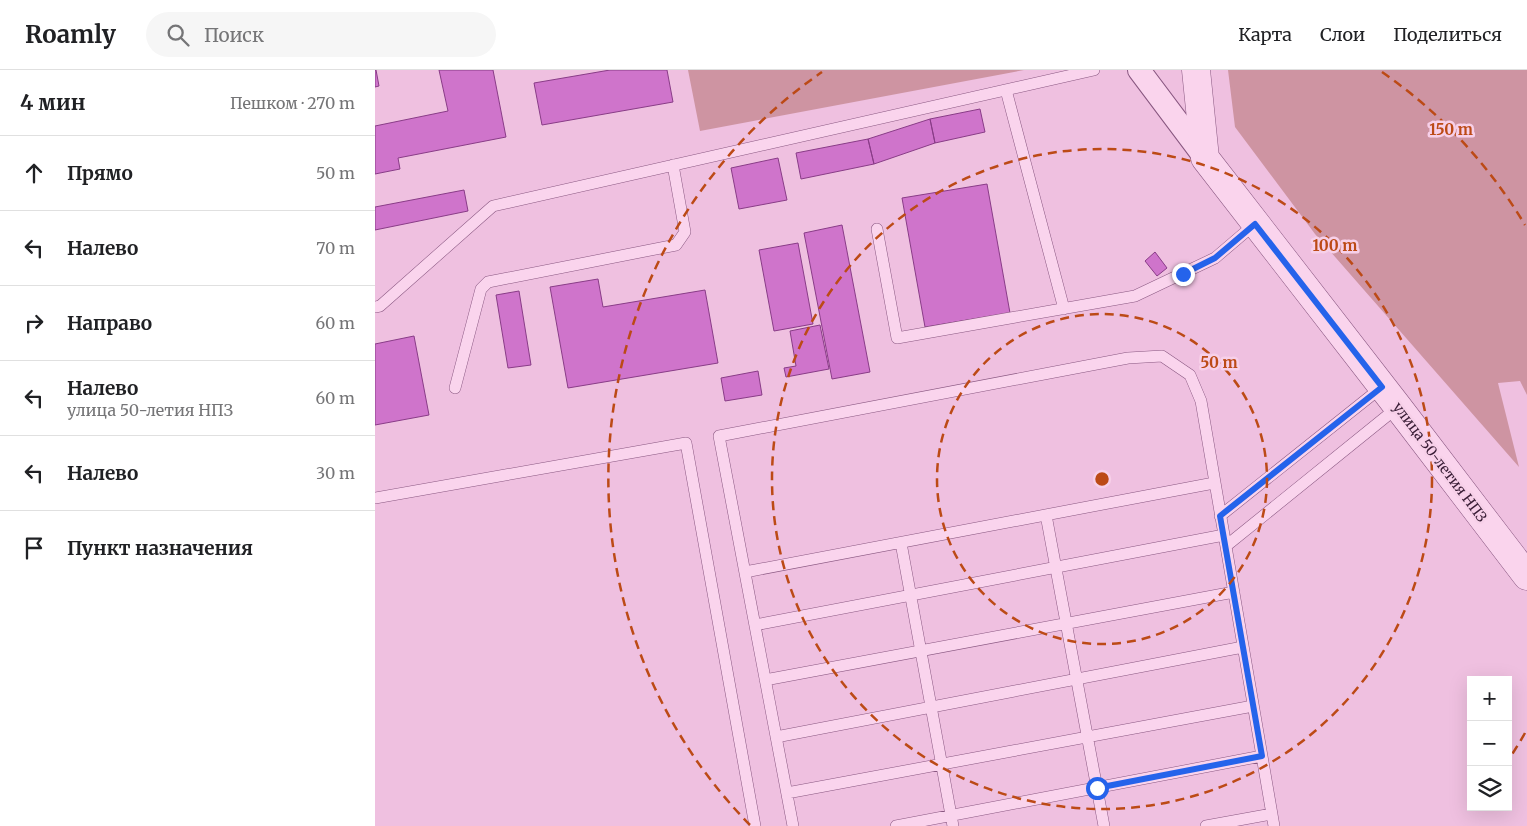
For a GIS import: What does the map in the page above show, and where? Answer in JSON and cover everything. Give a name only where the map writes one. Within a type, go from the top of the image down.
[{"type":"street","points":[[1139,70],[1205,158]]},
{"type":"street","points":[[1196,70],[1205,158]]},
{"type":"street","name":"улица 50-летия НПЗ","points":[[1205,158],[1527,576]]},
{"type":"lane","points":[[375,307],[379,306],[493,206],[1094,70]]},
{"type":"lane","points":[[1006,90],[1064,309]]},
{"type":"lane","points":[[455,388],[481,289],[488,282],[676,245],[685,232],[673,165]]},
{"type":"lane","points":[[877,229],[897,338],[1135,296],[1215,258],[1255,224]]},
{"type":"lane","points":[[793,826],[719,436],[1128,358],[1162,356],[1191,374],[1201,401],[1274,826]]},
{"type":"lane","points":[[1220,516],[1390,397]]},
{"type":"lane","points":[[755,625],[1056,567],[1225,540],[1390,397]]},
{"type":"lane","points":[[375,498],[687,443],[755,826]]},
{"type":"lane","points":[[745,572],[1215,483]]},
{"type":"lane","points":[[1046,515],[1105,826]]},
{"type":"lane","points":[[901,543],[952,821]]},
{"type":"lane","points":[[765,680],[1234,592]]},
{"type":"lane","points":[[776,736],[1243,647]]},
{"type":"lane","points":[[787,792],[1253,706]]},
{"type":"lane","points":[[896,826],[952,821],[1097,788],[1262,756]]},
{"type":"lane","points":[[1206,826],[1272,814]]},
{"type":"shaded area","points":[[688,70],[1024,70],[700,131]]},
{"type":"shaded area","points":[[1228,70],[1527,70],[1527,395],[1520,381],[1498,383],[1519,467],[1315,234],[1235,127]]},
{"type":"building","points":[[375,70],[379,86],[375,87]]},
{"type":"building","points":[[439,70],[493,70],[506,137],[398,158],[400,169],[375,174],[375,126],[448,111]]},
{"type":"building","points":[[610,70],[667,70],[673,102],[542,125],[534,83]]},
{"type":"building","points":[[980,109],[985,132],[935,143],[930,119]]},
{"type":"building","points":[[930,119],[935,143],[874,164],[868,139]]},
{"type":"building","points":[[868,139],[874,164],[801,179],[796,153]]},
{"type":"building","points":[[778,158],[787,200],[739,209],[731,168]]},
{"type":"building","points":[[987,184],[1010,313],[925,327],[902,198]]},
{"type":"building","points":[[464,190],[468,211],[375,230],[375,207]]},
{"type":"building","points":[[842,225],[870,372],[832,379],[804,233]]},
{"type":"building","points":[[798,243],[813,324],[774,331],[759,250]]},
{"type":"building","points":[[1155,252],[1167,268],[1157,276],[1145,261]]},
{"type":"building","points":[[598,279],[603,307],[705,290],[718,363],[568,388],[550,287]]},
{"type":"building","points":[[519,291],[531,365],[508,368],[496,295]]},
{"type":"building","points":[[820,325],[829,369],[786,377],[784,368],[796,366],[790,331]]},
{"type":"building","points":[[414,336],[429,415],[375,425],[375,344]]},
{"type":"building","points":[[758,371],[762,395],[725,401],[721,378]]},
{"type":"route","points":[[1097,788],[1262,756],[1220,516],[1382,387],[1255,224],[1215,258],[1183,274]]}]
